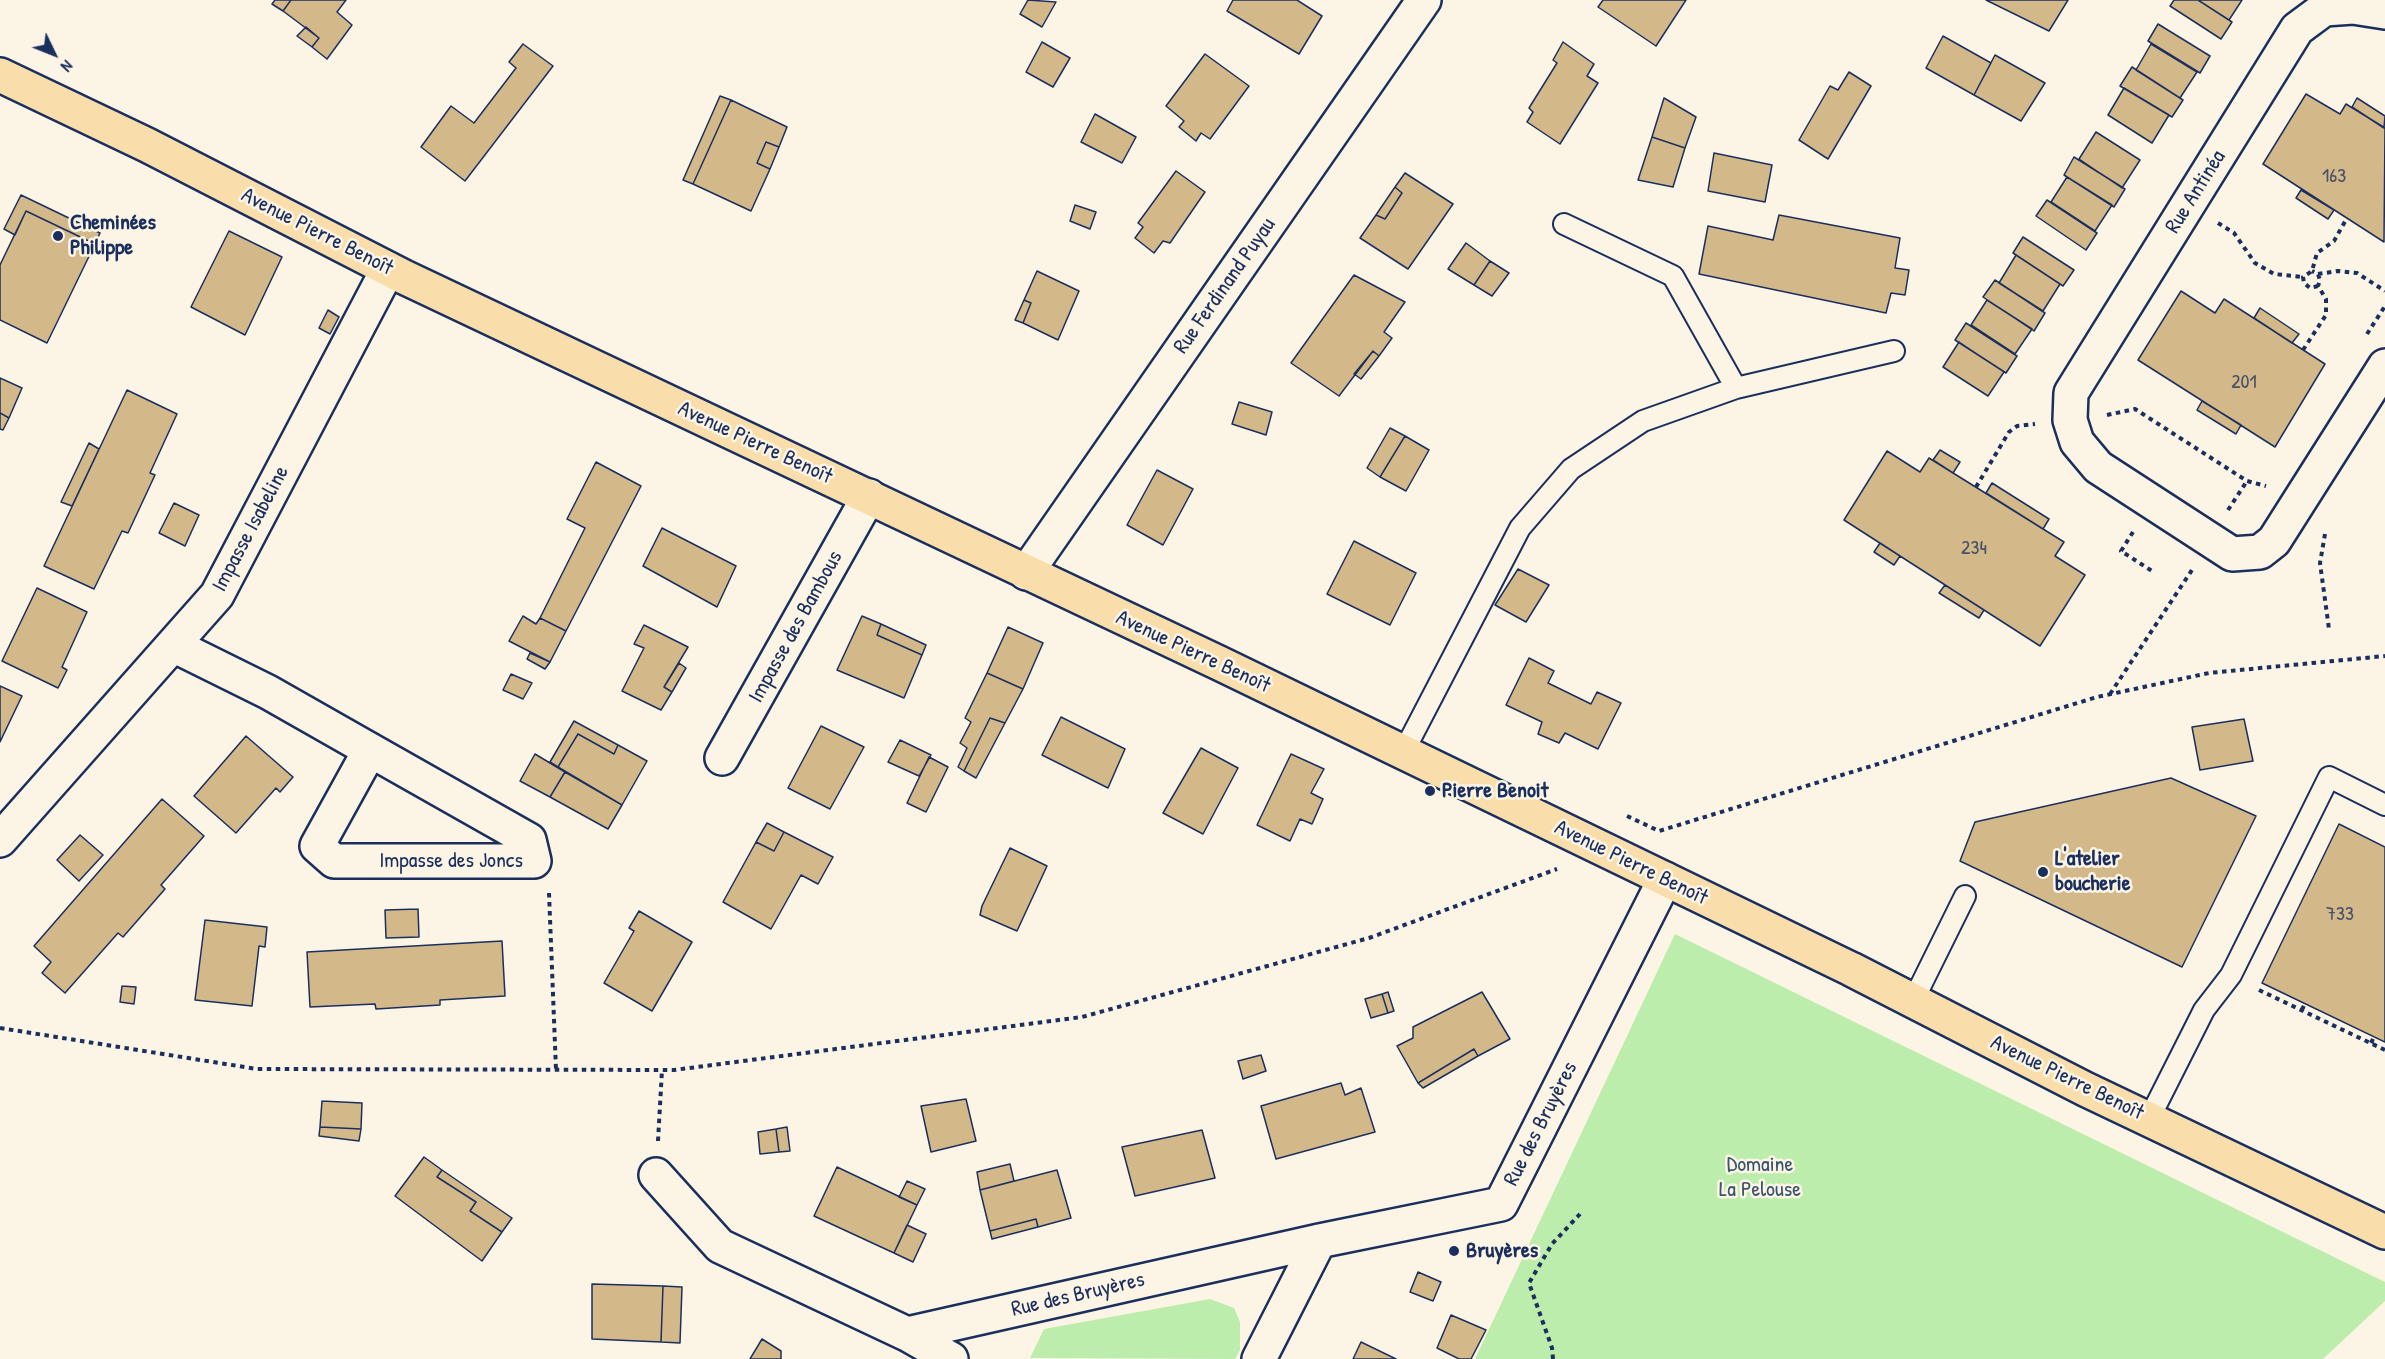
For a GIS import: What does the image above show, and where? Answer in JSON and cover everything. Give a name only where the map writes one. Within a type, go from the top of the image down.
[{"type":"main road","name":"Avenue Pierre Benoît","points":[[0,75],[147,145],[388,269],[869,496],[1665,879],[2149,1119],[2385,1232]]},
{"type":"street","name":"Rue Ferdinand Puyau","points":[[1026,573],[1424,0]]},
{"type":"street","name":"Rue Antinéa","points":[[2385,12],[2353,7],[2324,9],[2297,29],[2071,393],[2070,420],[2078,442],[2098,468],[2232,554],[2260,552],[2274,541],[2385,366]]},
{"type":"street","name":"Impasse Isabeline","points":[[0,840],[217,596],[388,269]]},
{"type":"street","name":"Impasse des Bambous","points":[[722,758],[869,496]]},
{"type":"street","name":"Impasse des Joncs","points":[[173,645],[268,692],[529,840],[534,861],[334,861],[316,846],[370,750]]},
{"type":"street","name":"Rue des Bruyères","points":[[907,1334],[1319,1241],[1501,1203],[1665,879]]},
{"type":"street","points":[[656,1174],[720,1246],[907,1334],[951,1359]]},
{"type":"street","points":[[1259,1359],[1319,1241]]},
{"type":"lane","points":[[1564,224],[1673,276],[1736,388]]},
{"type":"lane","points":[[1403,753],[1520,528],[1571,470],[1643,421],[1736,388],[1894,351]]},
{"type":"lane","points":[[2149,1119],[2204,1010],[2230,975],[2330,777],[2385,805]]},
{"type":"lane","points":[[1913,1001],[1965,896]]},
{"type":"path","points":[[2215,222],[2234,233],[2255,263],[2274,274],[2303,277],[2313,271],[2317,254],[2334,241],[2347,218]]},
{"type":"path","points":[[2313,271],[2318,274],[2338,271],[2357,273],[2385,291]]},
{"type":"path","points":[[2318,274],[2320,280],[2318,286]]},
{"type":"path","points":[[2303,277],[2304,283],[2310,288],[2318,286]]},
{"type":"path","points":[[2303,350],[2326,315],[2326,299],[2318,286]]},
{"type":"path","points":[[2366,336],[2385,306]]},
{"type":"path","points":[[2105,415],[2135,409],[2247,481],[2263,488],[2272,482]]},
{"type":"path","points":[[1976,487],[2009,432],[2018,426],[2046,422]]},
{"type":"path","points":[[2225,514],[2247,481]]},
{"type":"path","points":[[2329,523],[2321,543],[2320,563],[2329,629]]},
{"type":"path","points":[[2110,694],[2194,566]]},
{"type":"path","points":[[1659,831],[2110,694],[2209,673],[2385,656]]},
{"type":"path","points":[[534,861],[549,885],[556,1070]]},
{"type":"path","points":[[0,1028],[257,1069],[662,1070],[1082,1017],[1369,938],[1564,866]]},
{"type":"path","points":[[2259,990],[2385,1050]]},
{"type":"path","points":[[2302,1010],[2305,1004]]},
{"type":"path","points":[[2371,1043],[2374,1037]]},
{"type":"path","points":[[656,1174],[662,1070]]},
{"type":"path","points":[[1553,1359],[1552,1347],[1529,1283],[1552,1244],[1580,1214]]},
{"type":"green space","name":"Domaine La Pelouse","points":[[1675,934],[2385,1282],[2385,1301],[2323,1359],[1475,1359]]},
{"type":"green space","points":[[1210,1299],[1234,1308],[1240,1322],[1240,1350],[1235,1359],[1030,1358],[1044,1329]]},
{"type":"building","points":[[275,0],[291,0],[283,11],[272,4]]},
{"type":"building","points":[[291,0],[346,0],[337,12],[352,25],[327,59],[312,47],[319,38],[283,11]]},
{"type":"building","points":[[1028,0],[1056,2],[1042,27],[1020,14]]},
{"type":"building","points":[[1233,0],[1297,0],[1322,16],[1299,54],[1227,11]]},
{"type":"building","points":[[1603,0],[1686,0],[1656,46],[1598,7]]},
{"type":"building","points":[[1986,0],[2068,0],[2049,31]]},
{"type":"building","points":[[2174,0],[2198,0],[2232,22],[2221,39],[2170,6]]},
{"type":"building","points":[[2198,0],[2242,0],[2229,20]]},
{"type":"building","points":[[2158,24],[2210,56],[2200,73],[2148,41]]},
{"type":"building","points":[[306,27],[319,38],[312,47],[297,36]]},
{"type":"building","points":[[1943,36],[1991,63],[1974,95],[1926,68]]},
{"type":"building","points":[[1042,42],[1070,58],[1053,87],[1026,72]]},
{"type":"building","points":[[1563,42],[1594,64],[1587,76],[1598,83],[1560,144],[1527,122],[1533,112],[1529,108],[1557,63],[1553,60]]},
{"type":"building","points":[[523,44],[553,66],[465,181],[421,147],[451,106],[474,123],[516,68],[509,62]]},
{"type":"building","points":[[2151,44],[2197,72],[2180,98],[2136,70]]},
{"type":"building","points":[[1205,54],[1249,86],[1210,139],[1201,133],[1196,141],[1179,127],[1184,121],[1166,106]]},
{"type":"building","points":[[1995,55],[2045,83],[2021,121],[1974,95]]},
{"type":"building","points":[[2132,67],[2183,100],[2172,117],[2120,86]]},
{"type":"building","points":[[1849,72],[1871,86],[1828,159],[1799,140],[1830,86],[1838,90]]},
{"type":"building","points":[[2124,88],[2169,115],[2152,143],[2108,115]]},
{"type":"building","points":[[2306,94],[2340,114],[2346,104],[2385,128],[2384,242],[2263,164]]},
{"type":"building","points":[[720,96],[731,100],[693,184],[683,180]]},
{"type":"building","points":[[1664,98],[1696,117],[1685,148],[1652,137]]},
{"type":"building","points":[[2357,98],[2385,116],[2384,128],[2352,107]]},
{"type":"building","points":[[731,100],[787,127],[779,147],[766,142],[757,163],[770,169],[751,211],[693,184]]},
{"type":"building","points":[[1095,114],[1136,137],[1122,163],[1081,142]]},
{"type":"building","points":[[2096,132],[2140,160],[2122,188],[2079,159]]},
{"type":"building","points":[[1652,137],[1685,148],[1673,187],[1638,180]]},
{"type":"building","points":[[766,142],[779,147],[770,169],[757,163]]},
{"type":"building","points":[[1714,153],[1772,165],[1765,202],[1708,191]]},
{"type":"building","points":[[2074,157],[2125,189],[2114,207],[2064,175]]},
{"type":"building","points":[[1176,171],[1205,192],[1170,243],[1163,241],[1154,253],[1135,238],[1143,227],[1138,223]]},
{"type":"building","points":[[1405,173],[1453,204],[1408,269],[1360,238],[1376,215],[1385,219],[1402,193],[1395,187]]},
{"type":"building","points":[[2067,177],[2112,205],[2095,231],[2051,202]]},
{"type":"building","points":[[1395,187],[1402,193],[1385,219],[1376,215]]},
{"type":"building","points":[[2301,190],[2334,210],[2328,219],[2296,198]]},
{"type":"building","points":[[21,195],[100,233],[95,244],[26,211],[15,235],[4,229]]},
{"type":"building","points":[[2047,200],[2097,233],[2086,250],[2036,216]]},
{"type":"building","points":[[1075,205],[1096,212],[1090,229],[1070,221]]},
{"type":"building","points":[[26,211],[95,244],[47,343],[0,320],[0,265]]},
{"type":"building","points":[[1779,215],[1900,238],[1895,268],[1909,270],[1905,295],[1891,293],[1886,313],[1699,274],[1708,226],[1773,240]]},
{"type":"building","points":[[229,231],[282,257],[245,335],[191,307]]},
{"type":"building","points":[[2023,237],[2074,270],[2063,286],[2013,253]]},
{"type":"building","points":[[1466,243],[1490,261],[1474,285],[1448,269]]},
{"type":"building","points":[[2016,255],[2060,284],[2043,311],[1999,283]]},
{"type":"building","points":[[1490,261],[1509,273],[1492,296],[1474,285]]},
{"type":"building","points":[[1037,271],[1079,291],[1058,340],[1023,323],[1031,303],[1024,300]]},
{"type":"building","points":[[1354,275],[1405,302],[1384,332],[1392,338],[1379,356],[1373,351],[1339,396],[1291,363]]},
{"type":"building","points":[[1995,280],[2045,313],[2034,331],[1983,297]]},
{"type":"building","points":[[2181,291],[2215,313],[2224,299],[2325,364],[2275,447],[2138,360]]},
{"type":"building","points":[[1024,300],[1031,303],[1023,323],[1015,320]]},
{"type":"building","points":[[1987,300],[2032,329],[2015,354],[1971,325]]},
{"type":"building","points":[[2260,308],[2299,334],[2292,343],[2254,318]]},
{"type":"building","points":[[328,310],[339,317],[330,334],[319,328]]},
{"type":"building","points":[[1966,323],[2017,356],[2006,373],[1955,340]]},
{"type":"building","points":[[1959,342],[2004,372],[1988,396],[1943,367]]},
{"type":"building","points":[[1373,351],[1379,356],[1361,379],[1354,374]]},
{"type":"building","points":[[0,378],[22,388],[9,418],[0,413]]},
{"type":"building","points":[[127,390],[177,414],[150,473],[155,475],[128,533],[122,531],[94,589],[44,566]]},
{"type":"building","points":[[2202,401],[2241,425],[2236,434],[2197,410]]},
{"type":"building","points":[[1239,402],[1272,412],[1266,435],[1232,424]]},
{"type":"building","points":[[0,413],[9,418],[3,430],[0,429]]},
{"type":"building","points":[[1390,428],[1405,436],[1380,477],[1367,468]]},
{"type":"building","points":[[1405,436],[1429,450],[1406,491],[1380,477]]},
{"type":"building","points":[[89,443],[99,449],[72,506],[61,502]]},
{"type":"building","points":[[1940,450],[1960,462],[1953,473],[1933,460]]},
{"type":"building","points":[[1887,451],[1920,472],[1929,458],[2064,542],[2055,556],[2085,575],[2040,646],[1844,520]]},
{"type":"building","points":[[596,462],[641,486],[566,631],[540,618],[585,528],[567,519]]},
{"type":"building","points":[[1157,470],[1193,489],[1163,545],[1127,525]]},
{"type":"building","points":[[1992,483],[2049,519],[2043,529],[1986,493]]},
{"type":"building","points":[[174,503],[199,515],[185,546],[159,533]]},
{"type":"building","points":[[662,528],[736,566],[717,607],[643,566]]},
{"type":"building","points":[[1354,541],[1416,573],[1390,625],[1327,594]]},
{"type":"building","points":[[1880,543],[1900,556],[1894,565],[1874,552]]},
{"type":"building","points":[[1518,569],[1549,585],[1526,622],[1495,605]]},
{"type":"building","points":[[1945,585],[1984,610],[1979,618],[1939,593]]},
{"type":"building","points":[[37,588],[87,612],[62,667],[67,670],[58,688],[2,661]]},
{"type":"building","points":[[523,616],[536,624],[540,618],[566,631],[550,662],[509,641]]},
{"type":"building","points":[[862,616],[881,624],[877,635],[922,655],[904,698],[837,670]]},
{"type":"building","points":[[881,624],[926,645],[922,655],[877,635]]},
{"type":"building","points":[[644,625],[688,647],[664,687],[672,692],[661,710],[622,691],[644,648],[634,644]]},
{"type":"building","points":[[1008,627],[1043,643],[1023,689],[987,673]]},
{"type":"building","points":[[530,653],[550,662],[545,669],[527,659]]},
{"type":"building","points":[[1529,658],[1554,671],[1548,683],[1591,704],[1597,692],[1621,703],[1598,749],[1565,733],[1559,743],[1538,734],[1542,722],[1506,705]]},
{"type":"building","points":[[679,663],[686,668],[672,692],[664,687]]},
{"type":"building","points":[[987,673],[1023,689],[1005,723],[990,718],[964,771],[958,767],[967,748],[960,743],[971,722],[965,718]]},
{"type":"building","points":[[511,674],[532,683],[523,699],[503,690]]},
{"type":"building","points":[[0,686],[22,696],[0,742]]},
{"type":"building","points":[[1061,717],[1125,749],[1108,788],[1042,755]]},
{"type":"building","points":[[990,718],[1005,723],[976,778],[964,771]]},
{"type":"building","points":[[2244,719],[2253,761],[2200,770],[2192,727]]},
{"type":"building","points":[[574,721],[618,745],[614,754],[578,734],[558,767],[550,762]]},
{"type":"building","points":[[821,726],[864,747],[830,809],[788,788]]},
{"type":"building","points":[[578,734],[614,754],[618,745],[647,761],[622,805],[558,767]]},
{"type":"building","points":[[246,736],[293,777],[280,792],[276,788],[236,833],[194,796]]},
{"type":"building","points":[[900,740],[931,755],[919,776],[888,762]]},
{"type":"building","points":[[1201,748],[1238,768],[1203,834],[1163,813]]},
{"type":"building","points":[[535,754],[565,772],[550,797],[520,781]]},
{"type":"building","points":[[1291,754],[1324,769],[1311,793],[1323,799],[1312,824],[1300,819],[1290,841],[1257,825]]},
{"type":"building","points":[[929,757],[948,767],[926,812],[907,803]]},
{"type":"building","points":[[565,772],[622,805],[608,829],[550,797]]},
{"type":"building","points":[[2171,778],[2256,816],[2182,967],[1960,861],[1975,822]]},
{"type":"building","points":[[162,799],[204,836],[161,885],[165,889],[123,937],[118,933],[65,993],[42,973],[51,962],[34,946]]},
{"type":"building","points":[[767,823],[784,832],[774,851],[756,842]]},
{"type":"building","points":[[2339,824],[2385,847],[2385,1042],[2262,983]]},
{"type":"building","points":[[784,832],[833,857],[818,884],[801,875],[771,929],[723,902],[756,842],[774,851]]},
{"type":"building","points":[[80,835],[103,855],[79,881],[57,860]]},
{"type":"building","points":[[1010,848],[1047,866],[1017,931],[980,915],[982,906]]},
{"type":"building","points":[[418,909],[419,937],[386,938],[385,910]]},
{"type":"building","points":[[639,911],[692,942],[652,1011],[604,983],[634,931],[629,928]]},
{"type":"building","points":[[205,920],[267,927],[265,947],[259,946],[252,1006],[195,1000]]},
{"type":"building","points":[[502,941],[505,996],[440,1000],[440,1005],[376,1009],[375,1004],[310,1007],[307,952]]},
{"type":"building","points":[[122,986],[136,987],[134,1004],[120,1002]]},
{"type":"building","points":[[1388,992],[1394,1011],[1388,1013],[1382,994]]},
{"type":"building","points":[[1482,992],[1510,1039],[1478,1056],[1474,1049],[1418,1083],[1397,1046],[1413,1038],[1413,1027]]},
{"type":"building","points":[[1382,994],[1388,1013],[1371,1018],[1365,999]]},
{"type":"building","points":[[1474,1049],[1478,1056],[1423,1088],[1418,1083]]},
{"type":"building","points":[[1261,1055],[1266,1071],[1243,1079],[1238,1061]]},
{"type":"building","points":[[1341,1083],[1345,1095],[1361,1088],[1375,1132],[1276,1159],[1261,1106]]},
{"type":"building","points":[[966,1099],[976,1141],[931,1152],[921,1106]]},
{"type":"building","points":[[322,1101],[362,1103],[361,1129],[320,1127]]},
{"type":"building","points":[[320,1127],[361,1129],[359,1141],[319,1136]]},
{"type":"building","points":[[787,1127],[790,1151],[779,1152],[776,1129]]},
{"type":"building","points":[[776,1129],[779,1152],[760,1154],[758,1132]]},
{"type":"building","points":[[1202,1130],[1215,1178],[1135,1196],[1122,1147]]},
{"type":"building","points":[[424,1157],[442,1170],[437,1177],[476,1202],[470,1211],[502,1232],[482,1261],[395,1196]]},
{"type":"building","points":[[1010,1164],[1014,1181],[980,1190],[977,1172]]},
{"type":"building","points":[[837,1167],[917,1205],[894,1253],[814,1216]]},
{"type":"building","points":[[442,1170],[512,1218],[502,1232],[470,1211],[476,1202],[437,1177]]},
{"type":"building","points":[[1057,1170],[1071,1218],[1038,1227],[1036,1219],[990,1231],[980,1190]]},
{"type":"building","points":[[907,1181],[925,1189],[917,1205],[899,1197]]},
{"type":"building","points":[[1036,1219],[1038,1227],[992,1239],[990,1231]]},
{"type":"building","points":[[907,1225],[926,1234],[913,1262],[894,1253]]},
{"type":"building","points":[[1418,1272],[1441,1282],[1433,1301],[1410,1292]]},
{"type":"building","points":[[592,1284],[663,1286],[661,1342],[592,1339]]},
{"type":"building","points":[[663,1286],[682,1287],[680,1343],[661,1342]]},
{"type":"building","points":[[1451,1315],[1486,1330],[1471,1359],[1459,1359],[1437,1348]]},
{"type":"building","points":[[762,1339],[781,1351],[781,1359],[750,1359]]},
{"type":"building","points":[[1361,1342],[1396,1359],[1353,1359]]},
{"type":"place","name":"Cheminées Philippe","points":[[58,236]]},
{"type":"place","name":"Pierre Benoit","points":[[1430,791]]},
{"type":"place","name":"L'atelier boucherie","points":[[2043,872]]},
{"type":"place","name":"Bruyères","points":[[1454,1251]]}]
